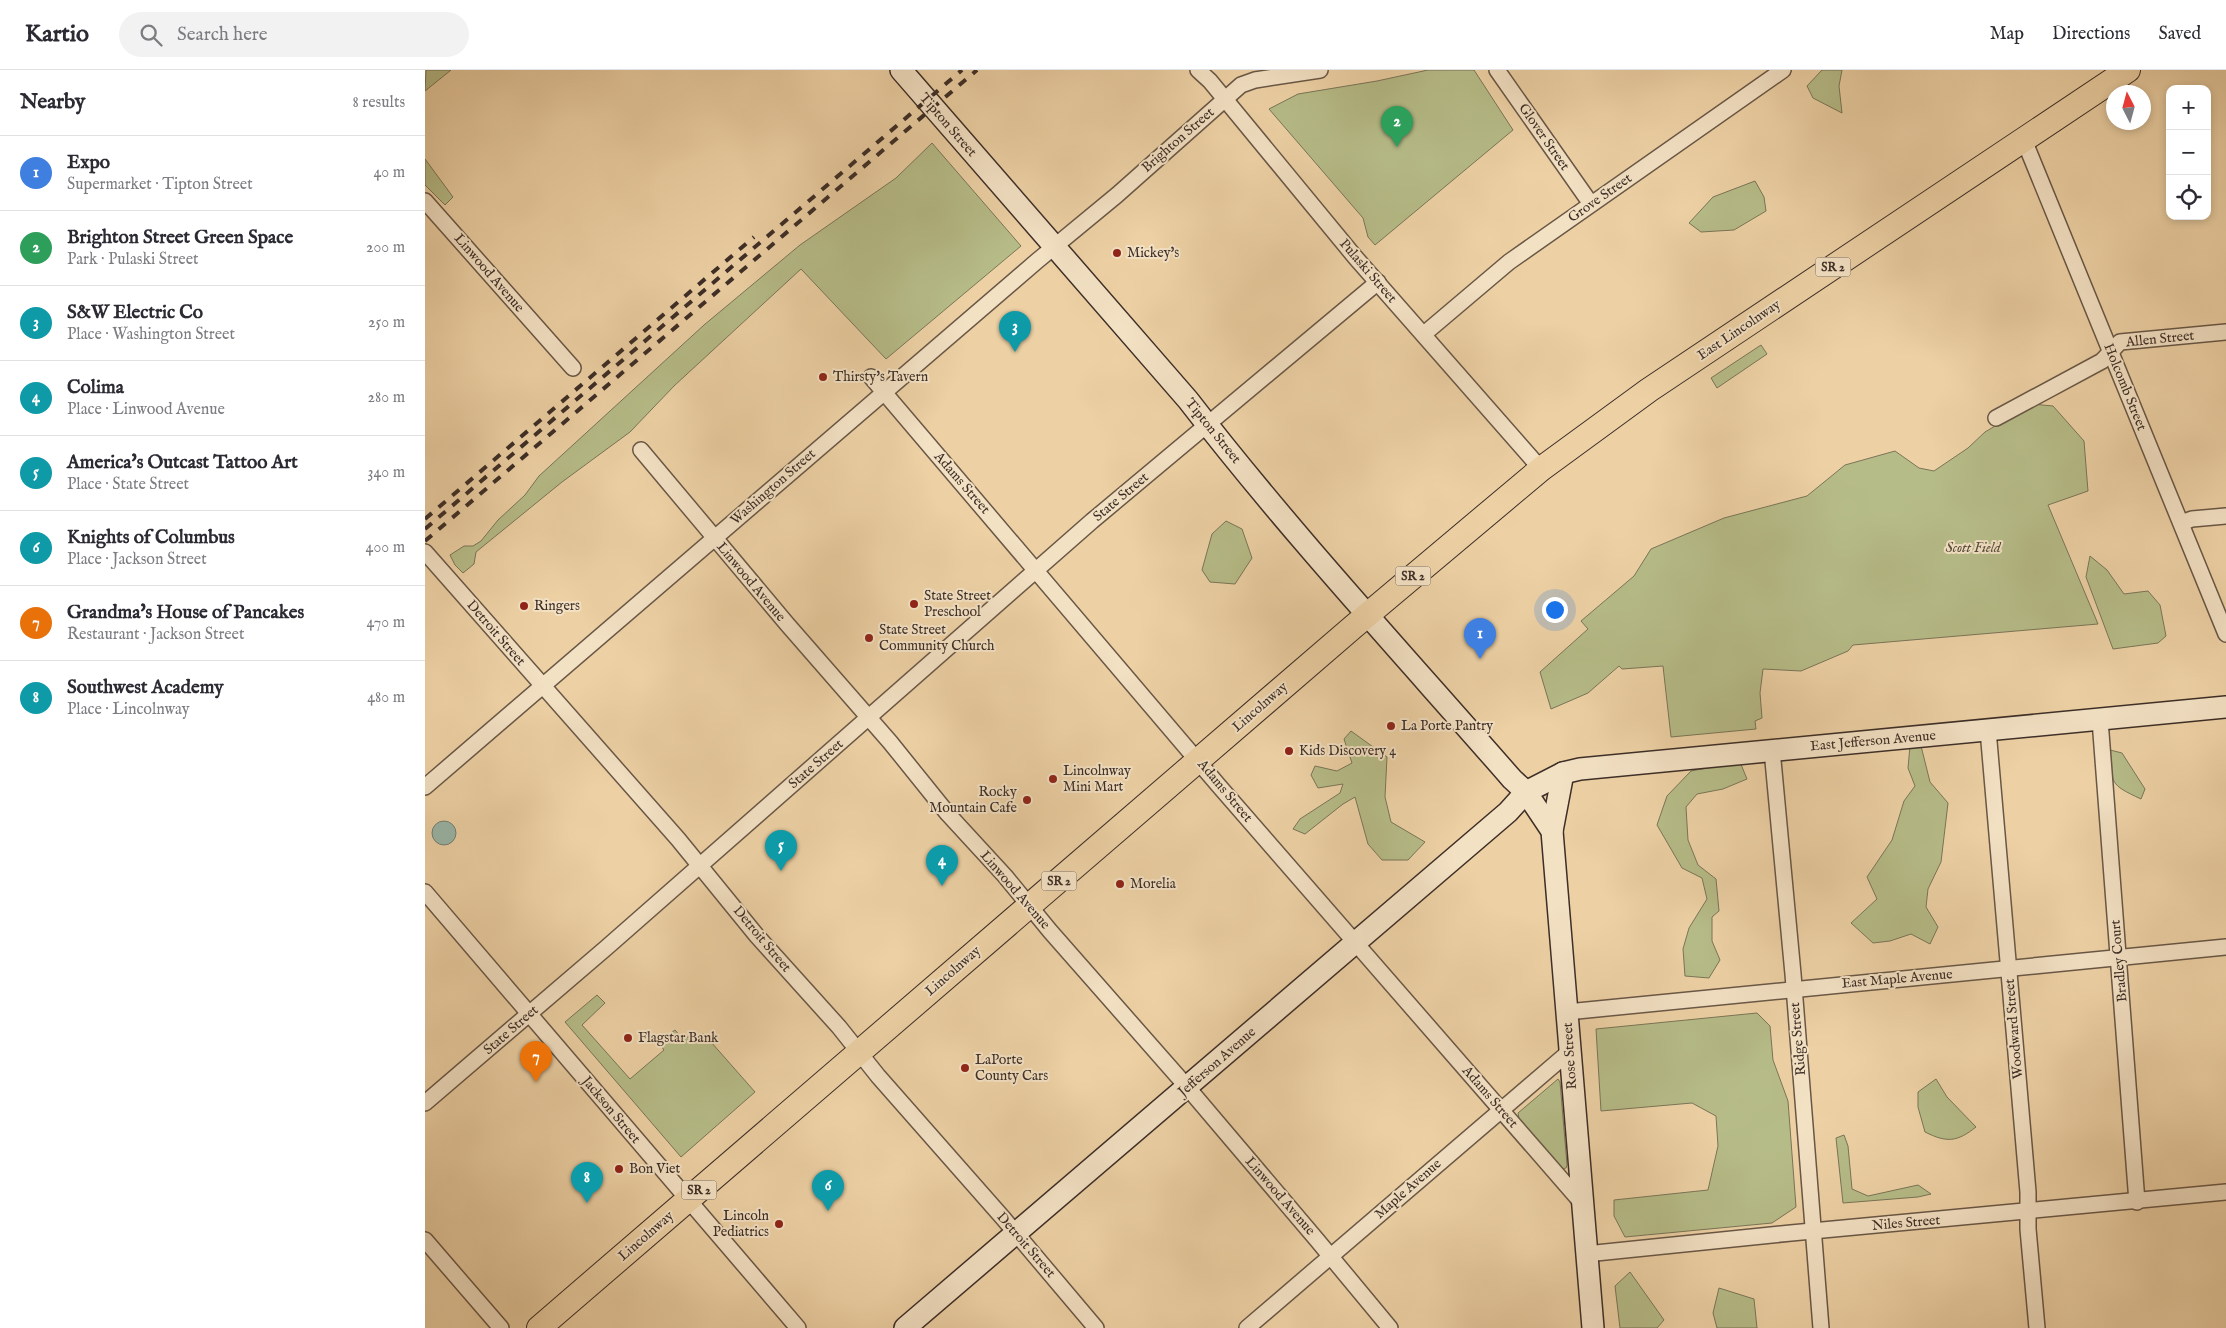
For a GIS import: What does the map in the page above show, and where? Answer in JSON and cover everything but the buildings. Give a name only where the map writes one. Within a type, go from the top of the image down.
[{"type":"main road","name":"East Lincolnway","points":[[1367,615],[1541,470],[1656,385],[2128,70]]},
{"type":"main road","name":"Lincolnway","points":[[539,1328],[1367,615]]},
{"type":"street","name":"Tipton Street","points":[[901,70],[1183,394],[1367,615],[1512,779],[1526,792]]},
{"type":"street","name":"Pulaski Street","points":[[1198,70],[1225,99],[1295,186],[1541,470]]},
{"type":"street","name":"Brighton Street","points":[[1054,247],[1241,85],[1255,80],[1319,70]]},
{"type":"street","name":"Glover Street","points":[[1497,70],[1591,204]]},
{"type":"street","name":"Grove Street","points":[[1424,334],[1509,262],[1783,70]]},
{"type":"street","name":"Holcomb Street","points":[[2024,140],[2226,634]]},
{"type":"street","name":"Linwood Avenue","points":[[425,201],[573,368]]},
{"type":"street","name":"Washington Street","points":[[425,787],[1054,247]]},
{"type":"street","points":[[1207,425],[1378,282]]},
{"type":"street","name":"Allen Street","points":[[1996,418],[2102,361],[2120,342],[2226,332]]},
{"type":"street","name":"Adams Street","points":[[871,377],[1582,1203]]},
{"type":"street","name":"State Street","points":[[425,1102],[530,1014],[700,866],[1092,521],[1207,425]]},
{"type":"street","name":"Linwood Avenue","points":[[641,450],[947,814],[1030,906],[1188,1088],[1390,1328]]},
{"type":"street","points":[[2181,523],[2192,519],[2226,516]]},
{"type":"street","name":"Detroit Street","points":[[425,552],[700,866],[1096,1328]]},
{"type":"street","name":"East Jefferson Avenue","points":[[1526,792],[1563,773],[1589,768],[2226,707]]},
{"type":"street","name":"Bradley Court","points":[[2099,720],[2137,1202]]},
{"type":"street","name":"Woodward Street","points":[[1988,730],[2029,1211],[2037,1328]]},
{"type":"street","name":"Ridge Street","points":[[1772,750],[1794,989],[1821,1328]]},
{"type":"street","points":[[1552,831],[1563,773]]},
{"type":"street","name":"Rose Street","points":[[1526,792],[1552,831],[1592,1327]]},
{"type":"street","name":"Jefferson Avenue","points":[[905,1328],[1188,1088],[1508,812],[1526,792]]},
{"type":"street","name":"Jackson Street","points":[[425,892],[797,1328]]},
{"type":"street","name":"East Maple Avenue","points":[[1567,1012],[2226,948]]},
{"type":"street","name":"Maple Avenue","points":[[1247,1328],[1569,1052]]},
{"type":"street","name":"Niles Street","points":[[1587,1254],[1814,1230],[2137,1202],[2226,1192]]},
{"type":"street","points":[[425,1240],[501,1328]]},
{"type":"green space","points":[[426,70],[451,70],[425,91]]},
{"type":"green space","points":[[1428,70],[1474,70],[1513,130],[1375,245],[1368,237],[1363,218],[1269,109],[1298,94],[1377,81]]},
{"type":"green space","points":[[1822,70],[1842,70],[1839,86],[1842,113],[1813,98],[1807,86]]},
{"type":"green space","points":[[932,143],[1021,246],[886,359],[801,269],[674,386],[630,432],[562,482],[476,552],[474,564],[463,573],[455,565],[450,555],[464,546],[473,546],[481,541],[498,520],[525,495],[539,476],[704,325],[800,245],[896,178]]},
{"type":"green space","points":[[425,159],[453,197],[445,205],[425,185]]},
{"type":"green space","points":[[1755,181],[1764,197],[1766,211],[1734,230],[1701,232],[1689,223],[1713,197]]},
{"type":"green space","points":[[1761,345],[1767,354],[1717,388],[1711,378]]},
{"type":"green space","name":"Scott Field","points":[[2032,404],[2053,406],[2084,441],[2088,491],[2048,505],[2098,624],[1853,645],[1848,651],[1801,671],[1763,669],[1760,693],[1762,718],[1755,721],[1756,729],[1671,737],[1663,666],[1622,669],[1619,666],[1588,693],[1551,709],[1540,672],[1588,629],[1581,621],[1634,576],[1651,549],[1724,518],[1807,496],[1845,465],[1895,451],[1919,468],[1934,471],[1968,448],[1985,432]]},
{"type":"green space","points":[[1226,521],[1242,529],[1252,558],[1235,584],[1210,582],[1202,570],[1212,534]]},
{"type":"green space","points":[[2090,556],[2107,570],[2124,594],[2148,591],[2160,605],[2166,636],[2158,643],[2113,649],[2086,577]]},
{"type":"green space","points":[[1351,731],[1387,757],[1385,797],[1391,822],[1425,842],[1408,860],[1382,860],[1368,844],[1355,797],[1343,804],[1305,834],[1293,829],[1300,819],[1340,793],[1343,784],[1318,788],[1311,775],[1315,766],[1337,771],[1352,763],[1344,739]]},
{"type":"green space","points":[[1910,746],[1921,746],[1930,782],[1948,803],[1941,862],[1928,889],[1926,907],[1938,927],[1930,944],[1911,934],[1890,941],[1873,943],[1851,923],[1877,899],[1867,877],[1892,840],[1904,801],[1915,786],[1908,768]]},
{"type":"green space","points":[[2110,750],[2122,753],[2145,789],[2141,799],[2123,790],[2114,782]]},
{"type":"green space","points":[[1740,762],[1747,779],[1723,789],[1697,794],[1686,807],[1688,840],[1698,865],[1716,879],[1719,911],[1712,917],[1712,941],[1720,960],[1709,978],[1685,976],[1683,949],[1689,928],[1707,899],[1702,878],[1682,868],[1657,825],[1667,796],[1691,771]]},
{"type":"green space","points":[[597,995],[605,1003],[582,1025],[630,1079],[664,1050],[658,1042],[675,1030],[682,1038],[704,1034],[755,1092],[681,1157],[565,1022]]},
{"type":"green space","points":[[1757,1013],[1770,1026],[1773,1060],[1788,1101],[1796,1207],[1772,1223],[1625,1237],[1614,1216],[1614,1200],[1708,1190],[1718,1146],[1716,1116],[1692,1103],[1601,1111],[1596,1029]]},
{"type":"green space","points":[[1558,1079],[1560,1082],[1567,1165],[1566,1168],[1562,1169],[1519,1118],[1518,1113]]},
{"type":"green space","points":[[1936,1079],[1947,1097],[1976,1127],[1963,1136],[1946,1139],[1925,1132],[1918,1107],[1918,1092]]},
{"type":"green space","points":[[1844,1135],[1848,1146],[1852,1189],[1868,1196],[1918,1185],[1931,1194],[1918,1197],[1843,1203],[1836,1138]]},
{"type":"green space","points":[[1630,1272],[1664,1320],[1657,1328],[1620,1328],[1615,1286]]},
{"type":"green space","points":[[1719,1288],[1754,1299],[1757,1328],[1717,1328],[1713,1313]]},
{"type":"shaded area","points":[[444,821],[452,825],[456,833],[452,841],[444,845],[436,841],[432,833],[436,825]]},
{"type":"railway","points":[[425,529],[962,70]]},
{"type":"railway","points":[[425,541],[977,70]]},
{"type":"railway","points":[[425,519],[754,237]]},
{"type":"place","name":"Brighton Street Green Space","points":[[1397,147]]},
{"type":"place","name":"Mickey's","points":[[1117,253]]},
{"type":"place","name":"S&W Electric Co","points":[[1015,352]]},
{"type":"place","name":"Thirsty's Tavern","points":[[823,377]]},
{"type":"place","name":"State Street Preschool","points":[[914,604]]},
{"type":"place","name":"Ringers","points":[[524,606]]},
{"type":"place","name":"State Street Community Church","points":[[869,638]]},
{"type":"place","name":"Expo","points":[[1480,659]]},
{"type":"place","name":"La Porte Pantry","points":[[1391,726]]},
{"type":"place","name":"Kids Discovery 4","points":[[1289,751]]},
{"type":"place","name":"Lincolnway Mini Mart","points":[[1053,779]]},
{"type":"place","name":"Rocky Mountain Cafe","points":[[1027,800]]},
{"type":"place","name":"America's Outcast Tattoo Art","points":[[781,871]]},
{"type":"place","name":"Morelia","points":[[1120,884]]},
{"type":"place","name":"Colima","points":[[942,886]]},
{"type":"place","name":"Flagstar Bank","points":[[628,1038]]},
{"type":"place","name":"LaPorte County Cars","points":[[965,1068]]},
{"type":"place","name":"Grandma's House of Pancakes","points":[[536,1082]]},
{"type":"place","name":"Bon Viet","points":[[619,1169]]},
{"type":"place","name":"Southwest Academy","points":[[587,1203]]},
{"type":"place","name":"Knights of Columbus","points":[[828,1211]]},
{"type":"place","name":"Lincoln Pediatrics","points":[[779,1224]]}]
